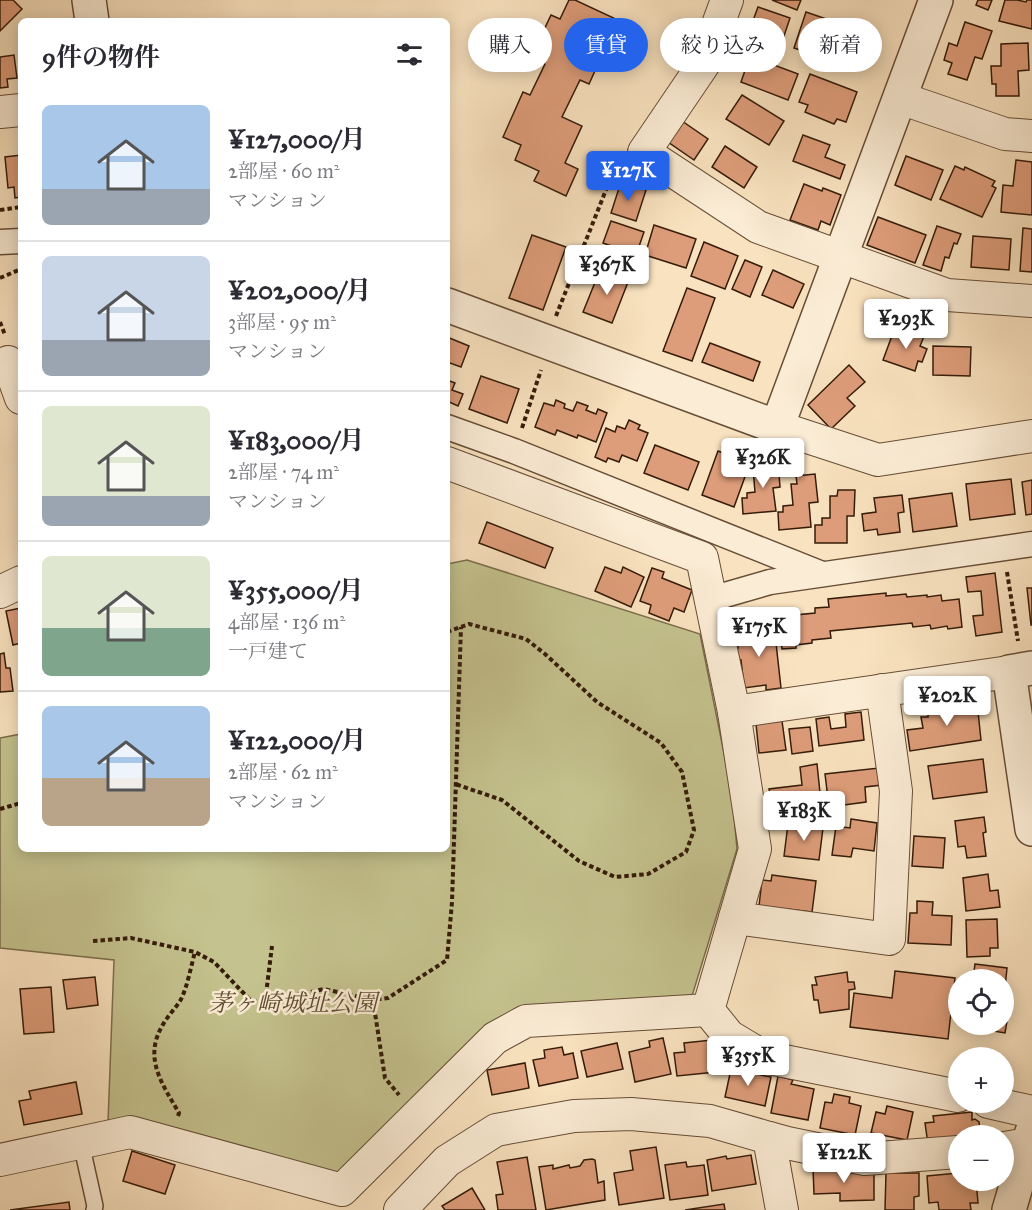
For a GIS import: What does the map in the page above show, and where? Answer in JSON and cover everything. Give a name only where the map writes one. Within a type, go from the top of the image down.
[{"type":"street","points":[[90,0],[93,18]]},
{"type":"street","points":[[727,0],[703,65],[644,152],[759,227],[946,295],[1032,301]]},
{"type":"street","points":[[777,427],[936,0]]},
{"type":"street","points":[[900,98],[1005,134],[1032,136]]},
{"type":"street","points":[[0,112],[18,110]]},
{"type":"street","points":[[0,242],[18,241]]},
{"type":"street","points":[[450,306],[777,427],[878,460],[1032,436]]},
{"type":"street","points":[[0,366],[8,362],[18,390]]},
{"type":"street","points":[[450,428],[514,451],[822,574]]},
{"type":"street","points":[[450,464],[702,558],[734,712],[755,849],[708,1010]]},
{"type":"street","points":[[711,599],[770,582],[1032,544]]},
{"type":"street","points":[[0,591],[18,583]]},
{"type":"street","points":[[734,712],[1021,670],[1032,829]]},
{"type":"street","points":[[735,918],[889,939],[896,791],[882,690]]},
{"type":"street","points":[[708,1010],[729,1035],[764,1057],[948,1094]]},
{"type":"street","points":[[0,1160],[130,1132],[175,1143],[338,1200],[495,1038],[526,1021],[708,1010]]},
{"type":"street","points":[[1014,1108],[1032,1112]]},
{"type":"street","points":[[400,1210],[447,1161],[496,1130],[574,1116],[631,1114],[710,1121],[769,1138],[866,1159],[948,1153]]},
{"type":"street","points":[[769,1138],[782,1210]]},
{"type":"street","points":[[1009,1210],[1022,1142]]},
{"type":"lane","points":[[81,1143],[94,1210]]},
{"type":"path","points":[[514,451],[553,324],[620,156]]},
{"type":"path","points":[[0,210],[18,207]]},
{"type":"path","points":[[0,278],[18,270]]},
{"type":"path","points":[[0,322],[3,330]]},
{"type":"path","points":[[1003,547],[1018,636]]},
{"type":"path","points":[[450,631],[470,624],[526,639],[597,702],[661,743],[682,772],[694,830],[686,852],[648,873],[615,877],[579,861],[502,800],[455,784]]},
{"type":"path","points":[[93,941],[131,938],[195,952],[214,962],[251,1001],[265,1002],[324,989],[373,1000],[388,998],[447,960],[452,902],[461,627]]},
{"type":"path","points":[[0,809],[18,804]]},
{"type":"path","points":[[265,1002],[272,946]]},
{"type":"path","points":[[175,1143],[179,1113],[159,1078],[154,1063],[155,1041],[162,1025],[181,999],[195,952]]},
{"type":"path","points":[[373,1000],[386,1078],[417,1118]]},
{"type":"green space","name":"茅ヶ崎城址公園","points":[[467,560],[700,634],[732,793],[737,849],[692,996],[523,1007],[342,1172],[332,1173],[108,1123],[114,960],[0,948],[0,738],[18,735],[18,852],[450,852],[450,563]]},
{"type":"building","points":[[0,0],[13,0],[22,9],[0,31]]},
{"type":"building","points":[[569,0],[575,0],[614,18],[564,18],[564,72],[594,72],[589,84],[580,80],[562,117],[582,126],[565,163],[578,169],[566,196],[534,181],[539,171],[515,160],[521,145],[503,137],[523,92],[530,95],[541,72],[552,72],[552,18],[550,18],[551,15],[560,19]]},
{"type":"building","points":[[772,0],[801,0],[797,10]]},
{"type":"building","points":[[978,0],[992,0],[988,10],[976,5]]},
{"type":"building","points":[[1005,0],[1026,2],[1032,0],[1032,29],[999,21]]},
{"type":"building","points":[[758,7],[790,18],[786,30],[786,18],[754,18]]},
{"type":"building","points":[[806,12],[823,18],[804,18]]},
{"type":"building","points":[[965,22],[992,31],[982,59],[975,57],[967,80],[948,74],[952,63],[944,60],[949,43],[957,46]]},
{"type":"building","points":[[798,36],[798,49],[794,48]]},
{"type":"building","points":[[1028,43],[1029,70],[1018,71],[1019,96],[996,96],[996,84],[992,84],[991,66],[1001,66],[1001,44]]},
{"type":"building","points":[[14,55],[17,78],[7,79],[8,87],[0,88],[0,57]]},
{"type":"building","points":[[786,70],[798,74],[788,100],[741,82],[744,72],[786,72]]},
{"type":"building","points":[[810,74],[857,92],[846,122],[837,119],[834,124],[805,112],[808,105],[799,102]]},
{"type":"building","points":[[742,95],[784,121],[769,145],[726,119]]},
{"type":"building","points":[[682,121],[708,139],[694,160],[668,142]]},
{"type":"building","points":[[803,135],[830,145],[825,157],[845,165],[840,179],[793,161]]},
{"type":"building","points":[[725,146],[757,167],[744,188],[712,167]]},
{"type":"building","points":[[18,155],[18,198],[15,198],[14,187],[8,188],[5,157]]},
{"type":"building","points":[[906,156],[943,170],[931,200],[895,185]]},
{"type":"building","points":[[1016,160],[1032,162],[1032,215],[1001,212],[1003,185],[1013,186]]},
{"type":"building","points":[[955,166],[964,170],[965,167],[995,181],[992,186],[996,188],[982,217],[940,199]]},
{"type":"building","points":[[621,182],[646,190],[636,221],[611,213]]},
{"type":"building","points":[[804,184],[841,195],[830,225],[821,221],[818,230],[790,220]]},
{"type":"building","points":[[878,217],[926,235],[915,263],[867,245]]},
{"type":"building","points":[[611,221],[644,232],[636,255],[603,243]]},
{"type":"building","points":[[654,225],[696,239],[686,268],[645,255]]},
{"type":"building","points":[[937,226],[961,234],[957,244],[954,243],[949,258],[945,257],[941,271],[923,265]]},
{"type":"building","points":[[1023,228],[1032,229],[1032,272],[1020,271]]},
{"type":"building","points":[[532,235],[566,247],[543,310],[509,298]]},
{"type":"building","points":[[973,236],[1011,239],[1009,270],[971,267]]},
{"type":"building","points":[[704,242],[738,256],[725,289],[691,276]]},
{"type":"building","points":[[745,260],[762,267],[750,297],[732,289]]},
{"type":"building","points":[[611,269],[630,277],[612,323],[583,312],[598,275],[607,279]]},
{"type":"building","points":[[773,270],[804,284],[793,308],[762,295]]},
{"type":"building","points":[[687,288],[715,298],[692,361],[663,351]]},
{"type":"building","points":[[910,329],[925,334],[920,346],[927,349],[922,362],[918,361],[915,371],[883,360],[893,333],[906,338]]},
{"type":"building","points":[[450,338],[469,346],[461,367],[450,363]]},
{"type":"building","points":[[710,343],[760,362],[753,381],[702,362]]},
{"type":"building","points":[[933,346],[971,347],[970,376],[933,375]]},
{"type":"building","points":[[849,365],[865,382],[847,398],[855,406],[831,429],[808,405]]},
{"type":"building","points":[[481,376],[519,389],[507,423],[469,409]]},
{"type":"building","points":[[450,381],[455,383],[452,390],[463,394],[458,406],[450,402]]},
{"type":"building","points":[[556,400],[565,404],[564,408],[573,411],[577,402],[588,406],[586,410],[596,414],[598,409],[607,413],[596,442],[557,430],[555,435],[535,427],[544,403],[554,406]]},
{"type":"building","points":[[629,420],[640,425],[638,429],[648,433],[637,461],[622,455],[619,462],[608,458],[606,462],[595,457],[606,428],[615,432],[617,426],[625,429]]},
{"type":"building","points":[[655,445],[699,462],[688,490],[644,473]]},
{"type":"building","points":[[718,451],[750,463],[734,507],[702,495]]},
{"type":"building","points":[[778,461],[780,487],[773,488],[776,511],[743,514],[742,498],[747,498],[747,493],[755,492],[753,468],[760,468],[759,462]]},
{"type":"building","points":[[815,474],[818,502],[809,503],[811,527],[779,530],[778,512],[783,512],[783,506],[793,505],[791,484],[797,484],[796,476]]},
{"type":"building","points":[[1011,479],[1015,514],[970,520],[966,484]]},
{"type":"building","points":[[1032,480],[1032,514],[1026,515],[1022,482]]},
{"type":"building","points":[[838,490],[855,490],[854,516],[847,516],[847,543],[815,543],[815,525],[822,525],[822,518],[830,518],[830,496],[837,496]]},
{"type":"building","points":[[952,493],[957,526],[913,532],[909,499]]},
{"type":"building","points":[[902,495],[904,512],[898,513],[900,532],[878,535],[877,529],[864,531],[862,514],[876,512],[874,498]]},
{"type":"building","points":[[487,522],[553,548],[545,568],[479,543]]},
{"type":"building","points":[[605,567],[621,573],[623,567],[644,577],[631,607],[595,591]]},
{"type":"building","points":[[652,568],[664,572],[662,578],[692,590],[684,612],[674,608],[669,621],[649,613],[651,605],[640,601]]},
{"type":"building","points":[[995,573],[1002,632],[976,636],[973,616],[983,615],[981,591],[968,592],[966,577]]},
{"type":"building","points":[[1027,588],[1032,588],[1032,625],[1031,625]]},
{"type":"building","points":[[886,593],[886,596],[906,594],[907,597],[941,595],[942,601],[959,599],[962,627],[948,629],[947,626],[931,629],[930,625],[913,627],[912,623],[830,631],[831,638],[812,640],[812,643],[796,645],[796,648],[782,649],[779,622],[796,621],[795,615],[815,613],[815,608],[829,607],[828,599]]},
{"type":"building","points":[[18,609],[18,644],[13,645],[6,611]]},
{"type":"building","points":[[774,625],[781,688],[766,690],[766,685],[744,688],[741,660],[736,661],[734,648],[738,648],[736,631],[748,630],[749,633],[755,632],[755,628]]},
{"type":"building","points":[[4,653],[6,668],[10,668],[13,691],[0,692],[0,654]]},
{"type":"building","points":[[963,699],[977,702],[981,740],[910,751],[907,730],[923,728],[921,717],[928,717],[928,709],[931,706],[937,705],[942,709],[960,707]]},
{"type":"building","points":[[861,712],[864,740],[819,746],[816,719],[829,717],[831,729],[846,727],[845,714]]},
{"type":"building","points":[[782,721],[786,750],[759,753],[756,724]]},
{"type":"building","points":[[810,727],[813,751],[792,754],[789,729]]},
{"type":"building","points":[[983,759],[987,792],[933,799],[928,766]]},
{"type":"building","points":[[817,764],[822,812],[773,818],[769,789],[802,785],[800,767]]},
{"type":"building","points":[[879,768],[882,785],[865,787],[866,802],[829,807],[825,774]]},
{"type":"building","points":[[984,817],[986,832],[983,833],[986,856],[967,858],[965,846],[958,847],[955,821]]},
{"type":"building","points":[[851,819],[877,823],[874,851],[853,848],[851,857],[832,855],[836,826],[850,828]]},
{"type":"building","points":[[788,824],[823,828],[819,860],[784,856]]},
{"type":"building","points":[[914,836],[945,838],[943,868],[912,866]]},
{"type":"building","points":[[988,874],[990,891],[998,890],[1000,907],[966,911],[963,878]]},
{"type":"building","points":[[772,875],[816,881],[812,912],[759,906],[762,880],[771,881]]},
{"type":"building","points":[[917,901],[933,902],[932,915],[952,916],[951,945],[908,943],[910,913],[917,913]]},
{"type":"building","points":[[997,919],[998,948],[990,948],[990,956],[967,957],[966,920]]},
{"type":"building","points":[[975,964],[1007,968],[1007,969],[974,969]]},
{"type":"building","points":[[895,971],[948,977],[948,1039],[850,1027],[854,993],[892,998]]},
{"type":"building","points":[[847,972],[848,982],[854,982],[855,989],[849,990],[849,1009],[820,1013],[818,1000],[814,1000],[812,985],[817,985],[815,977]]},
{"type":"building","points":[[95,977],[98,1005],[67,1009],[63,980]]},
{"type":"building","points":[[51,987],[54,1032],[24,1034],[20,989]]},
{"type":"building","points":[[663,1038],[671,1074],[635,1082],[629,1052],[650,1047],[649,1041]]},
{"type":"building","points":[[712,1040],[716,1072],[677,1076],[674,1053],[685,1052],[684,1043]]},
{"type":"building","points":[[617,1043],[623,1069],[587,1077],[581,1051]]},
{"type":"building","points":[[562,1047],[564,1055],[573,1053],[578,1078],[539,1086],[533,1060],[545,1058],[544,1050]]},
{"type":"building","points":[[525,1063],[529,1088],[492,1095],[487,1070]]},
{"type":"building","points":[[731,1069],[771,1077],[765,1106],[725,1097]]},
{"type":"building","points":[[778,1076],[793,1080],[791,1084],[814,1089],[808,1120],[771,1113]]},
{"type":"building","points":[[76,1082],[82,1114],[24,1125],[19,1101],[31,1099],[29,1091]]},
{"type":"building","points":[[834,1094],[850,1097],[849,1103],[861,1106],[855,1135],[820,1128],[825,1102],[832,1103]]},
{"type":"building","points":[[887,1106],[913,1112],[907,1140],[871,1133],[876,1112],[885,1114]]},
{"type":"building","points":[[972,1113],[972,1120],[975,1119],[979,1125],[948,1125],[948,1142],[928,1144],[925,1123],[934,1122],[933,1116]]},
{"type":"building","points":[[656,1147],[664,1198],[619,1205],[614,1173],[633,1170],[630,1151]]},
{"type":"building","points":[[132,1151],[175,1165],[165,1194],[123,1181]]},
{"type":"building","points":[[751,1155],[756,1184],[712,1191],[707,1160],[726,1156],[727,1159]]},
{"type":"building","points":[[527,1157],[536,1210],[498,1210],[496,1195],[503,1194],[497,1162]]},
{"type":"building","points":[[584,1160],[595,1160],[598,1183],[604,1181],[605,1200],[546,1210],[539,1167],[553,1165],[553,1169],[569,1165],[570,1168],[580,1166]]},
{"type":"building","points":[[686,1162],[687,1167],[704,1165],[708,1195],[670,1200],[665,1165]]},
{"type":"building","points":[[813,1168],[845,1168],[845,1173],[874,1172],[874,1200],[840,1201],[840,1193],[814,1194]]},
{"type":"building","points":[[886,1173],[919,1173],[919,1196],[914,1197],[914,1210],[885,1210]]},
{"type":"building","points":[[948,1174],[948,1191],[977,1191],[978,1203],[970,1203],[971,1210],[939,1210],[938,1202],[929,1203],[927,1176]]},
{"type":"building","points":[[472,1188],[485,1210],[445,1210],[442,1206]]},
{"type":"building","points":[[69,1202],[70,1210],[10,1210]]},
{"type":"building","points":[[724,1204],[725,1210],[685,1210]]}]
